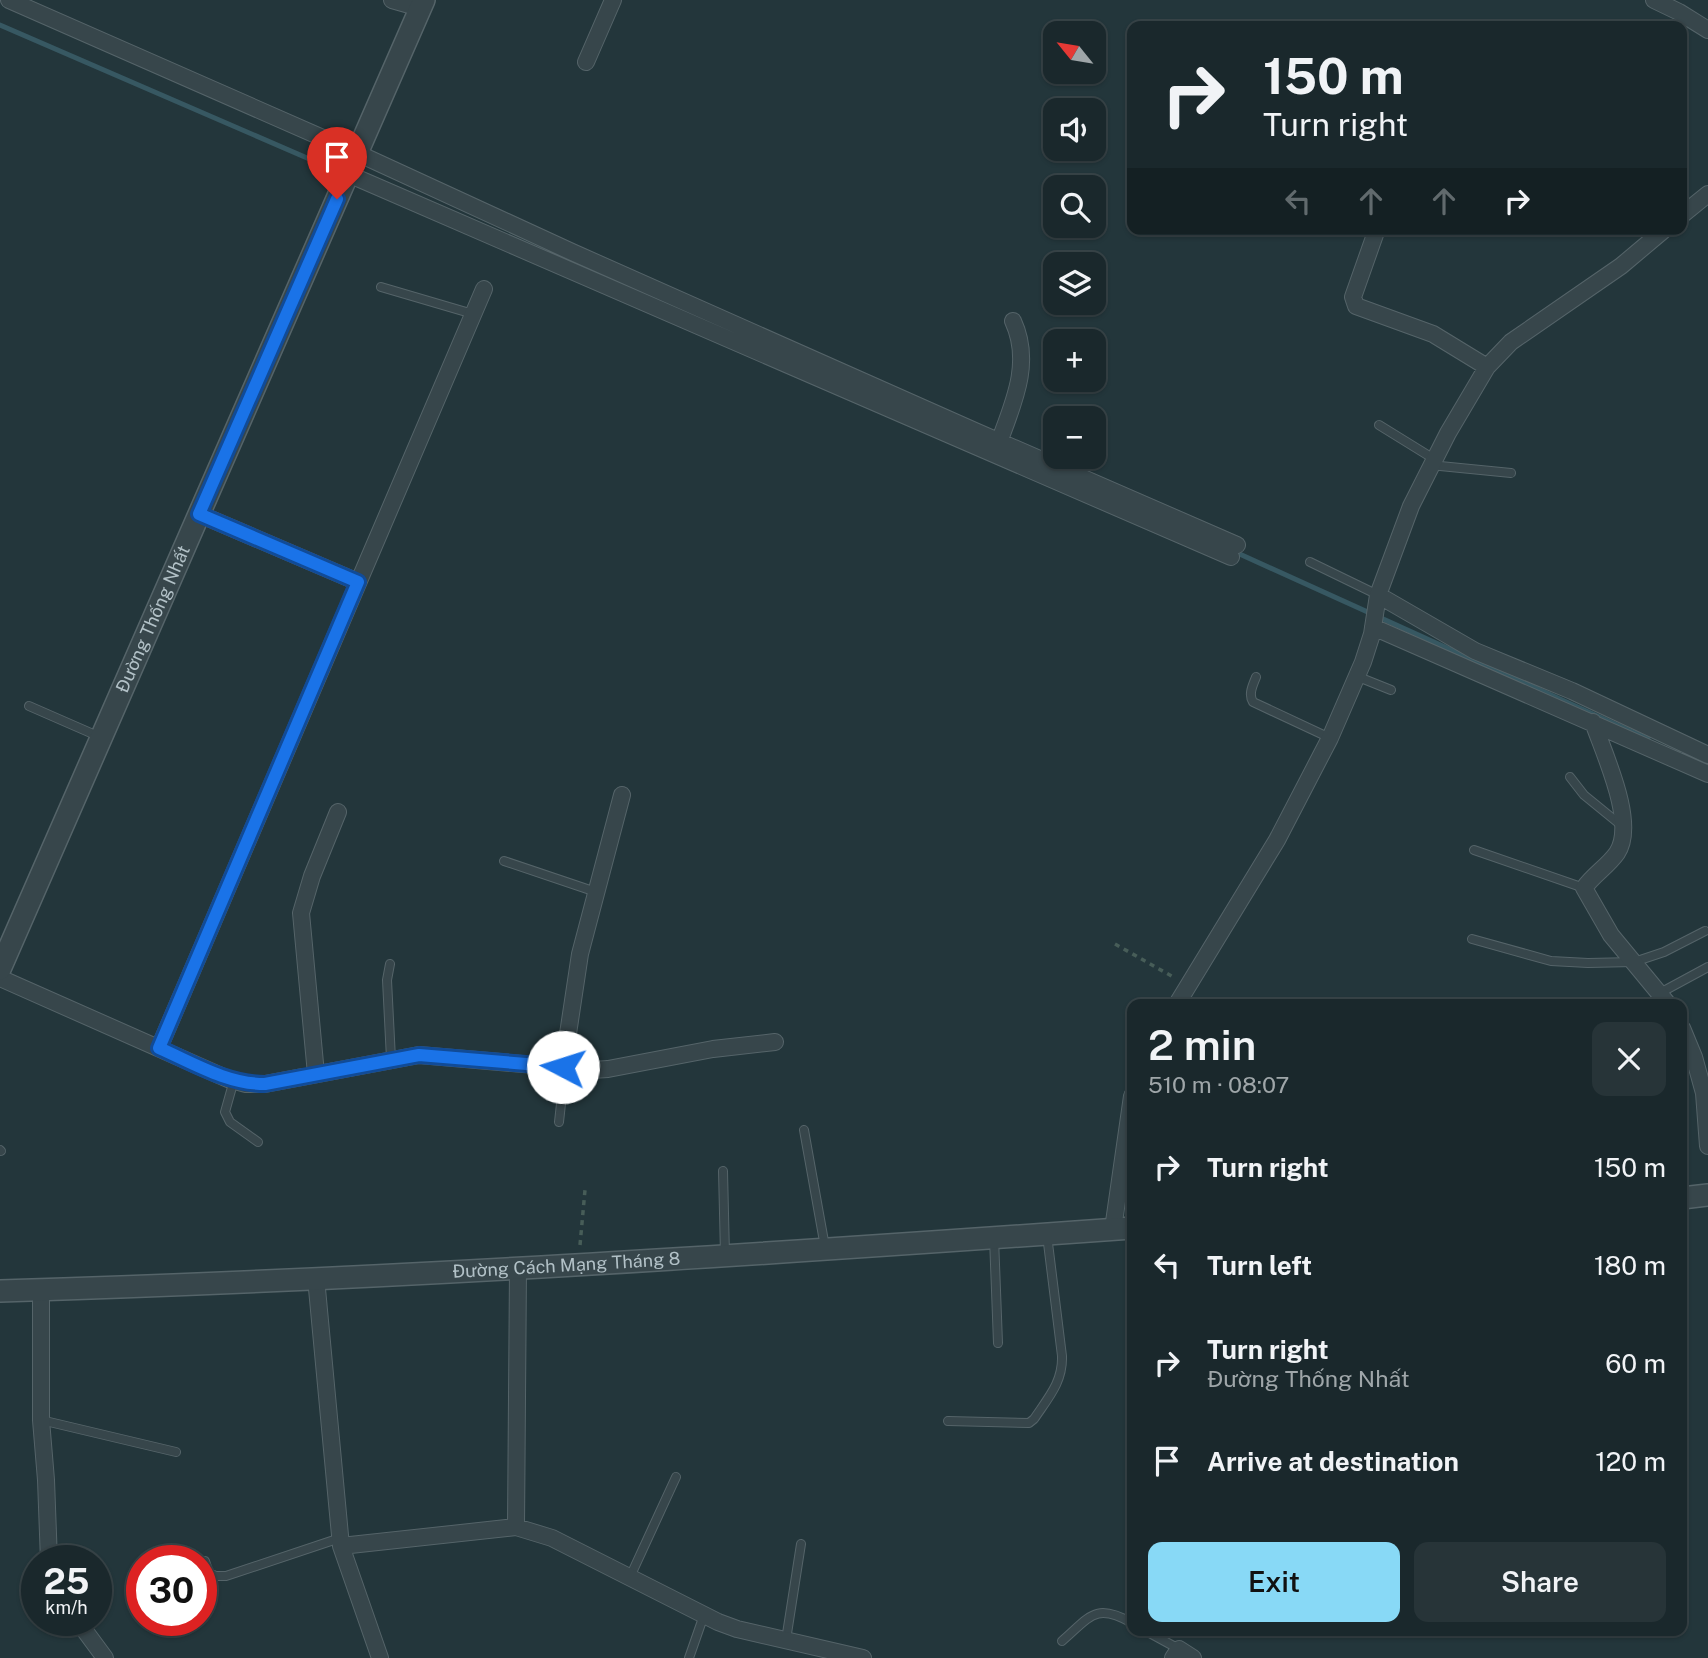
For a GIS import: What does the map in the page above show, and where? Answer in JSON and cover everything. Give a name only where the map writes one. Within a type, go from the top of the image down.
[{"type":"street","points":[[9,0],[352,163],[1234,551],[999,442],[572,252],[352,163]]},
{"type":"street","points":[[393,0],[422,4]]},
{"type":"street","points":[[586,62],[613,0]]},
{"type":"street","points":[[1654,0],[1708,30]]},
{"type":"street","name":"Đường Thống Nhất","points":[[0,969],[422,4]]},
{"type":"street","points":[[1687,211],[1708,194]]},
{"type":"street","points":[[1375,235],[1353,298],[1356,306],[1433,334],[1487,367]]},
{"type":"street","points":[[1180,999],[1278,840],[1330,738],[1366,653],[1377,599],[1411,506],[1432,462],[1487,367],[1511,342],[1621,266],[1658,235]]},
{"type":"street","points":[[159,1048],[484,289]]},
{"type":"street","points":[[999,442],[1020,380],[1020,341],[1013,321]]},
{"type":"street","points":[[199,514],[358,582]]},
{"type":"street","points":[[1377,599],[1475,651],[1572,691],[1708,755]]},
{"type":"street","points":[[1373,624],[1708,774]]},
{"type":"street","points":[[1593,722],[1620,804],[1625,828],[1616,854],[1591,877],[1584,888],[1611,935],[1664,999]]},
{"type":"street","points":[[564,1067],[580,954],[622,795]]},
{"type":"street","points":[[316,1074],[301,914],[312,876],[338,812]]},
{"type":"street","points":[[0,978],[246,1084],[265,1084],[419,1055],[608,1069],[713,1049],[775,1042]]},
{"type":"street","points":[[1687,1040],[1704,1093],[1708,1146]]},
{"type":"street","points":[[1123,1229],[1127,1170]]},
{"type":"street","points":[[1687,1197],[1708,1195]]},
{"type":"street","name":"Đường Cách Mạng Tháng 8","points":[[0,1291],[518,1268],[1123,1229]]},
{"type":"street","points":[[516,1527],[518,1268]]},
{"type":"street","points":[[316,1278],[341,1542],[380,1658]]},
{"type":"street","points":[[41,1290],[41,1420],[48,1545]]},
{"type":"street","points":[[341,1542],[516,1527],[552,1538],[737,1629],[863,1658]]},
{"type":"street","points":[[89,1636],[105,1658]]},
{"type":"street","points":[[1176,1654],[1193,1658]]},
{"type":"lane","points":[[381,288],[473,314]]},
{"type":"lane","points":[[1379,425],[1432,462],[1510,473]]},
{"type":"lane","points":[[1310,562],[1377,599]]},
{"type":"lane","points":[[1356,676],[1391,690]]},
{"type":"lane","points":[[1256,677],[1250,698],[1253,702],[1330,738]]},
{"type":"lane","points":[[29,706],[101,738]]},
{"type":"lane","points":[[1570,777],[1584,795],[1625,828]]},
{"type":"lane","points":[[1474,850],[1584,888]]},
{"type":"lane","points":[[504,861],[596,892]]},
{"type":"lane","points":[[1472,939],[1550,961],[1634,962],[1664,952],[1705,932]]},
{"type":"lane","points":[[390,964],[387,980],[391,1059]]},
{"type":"lane","points":[[1664,999],[1708,967]]},
{"type":"lane","points":[[559,1122],[564,1067]]},
{"type":"lane","points":[[234,1080],[225,1112],[230,1122],[258,1142]]},
{"type":"lane","points":[[804,1130],[826,1250]]},
{"type":"lane","points":[[723,1171],[725,1256]]},
{"type":"lane","points":[[948,1421],[1029,1423],[1059,1383],[1062,1356],[1047,1234]]},
{"type":"lane","points":[[994,1238],[998,1343]]},
{"type":"lane","points":[[41,1420],[176,1452]]},
{"type":"lane","points":[[630,1577],[676,1477]]},
{"type":"lane","points":[[217,1576],[226,1576],[341,1542]]},
{"type":"lane","points":[[786,1640],[801,1544]]},
{"type":"lane","points":[[1062,1641],[1094,1613],[1107,1612],[1127,1621]]},
{"type":"lane","points":[[689,1658],[704,1615]]},
{"type":"lane","points":[[1153,1636],[1176,1654]]},
{"type":"path","points":[[1115,944],[1189,986]]},
{"type":"path","points":[[579,1264],[585,1190]]},
{"type":"waterway","points":[[0,25],[344,174]]},
{"type":"waterway","points":[[1233,551],[1648,739]]},
{"type":"route","points":[[337,199],[199,514],[358,582],[159,1048],[228,1079],[246,1084],[265,1084],[419,1055],[563,1067]]}]
